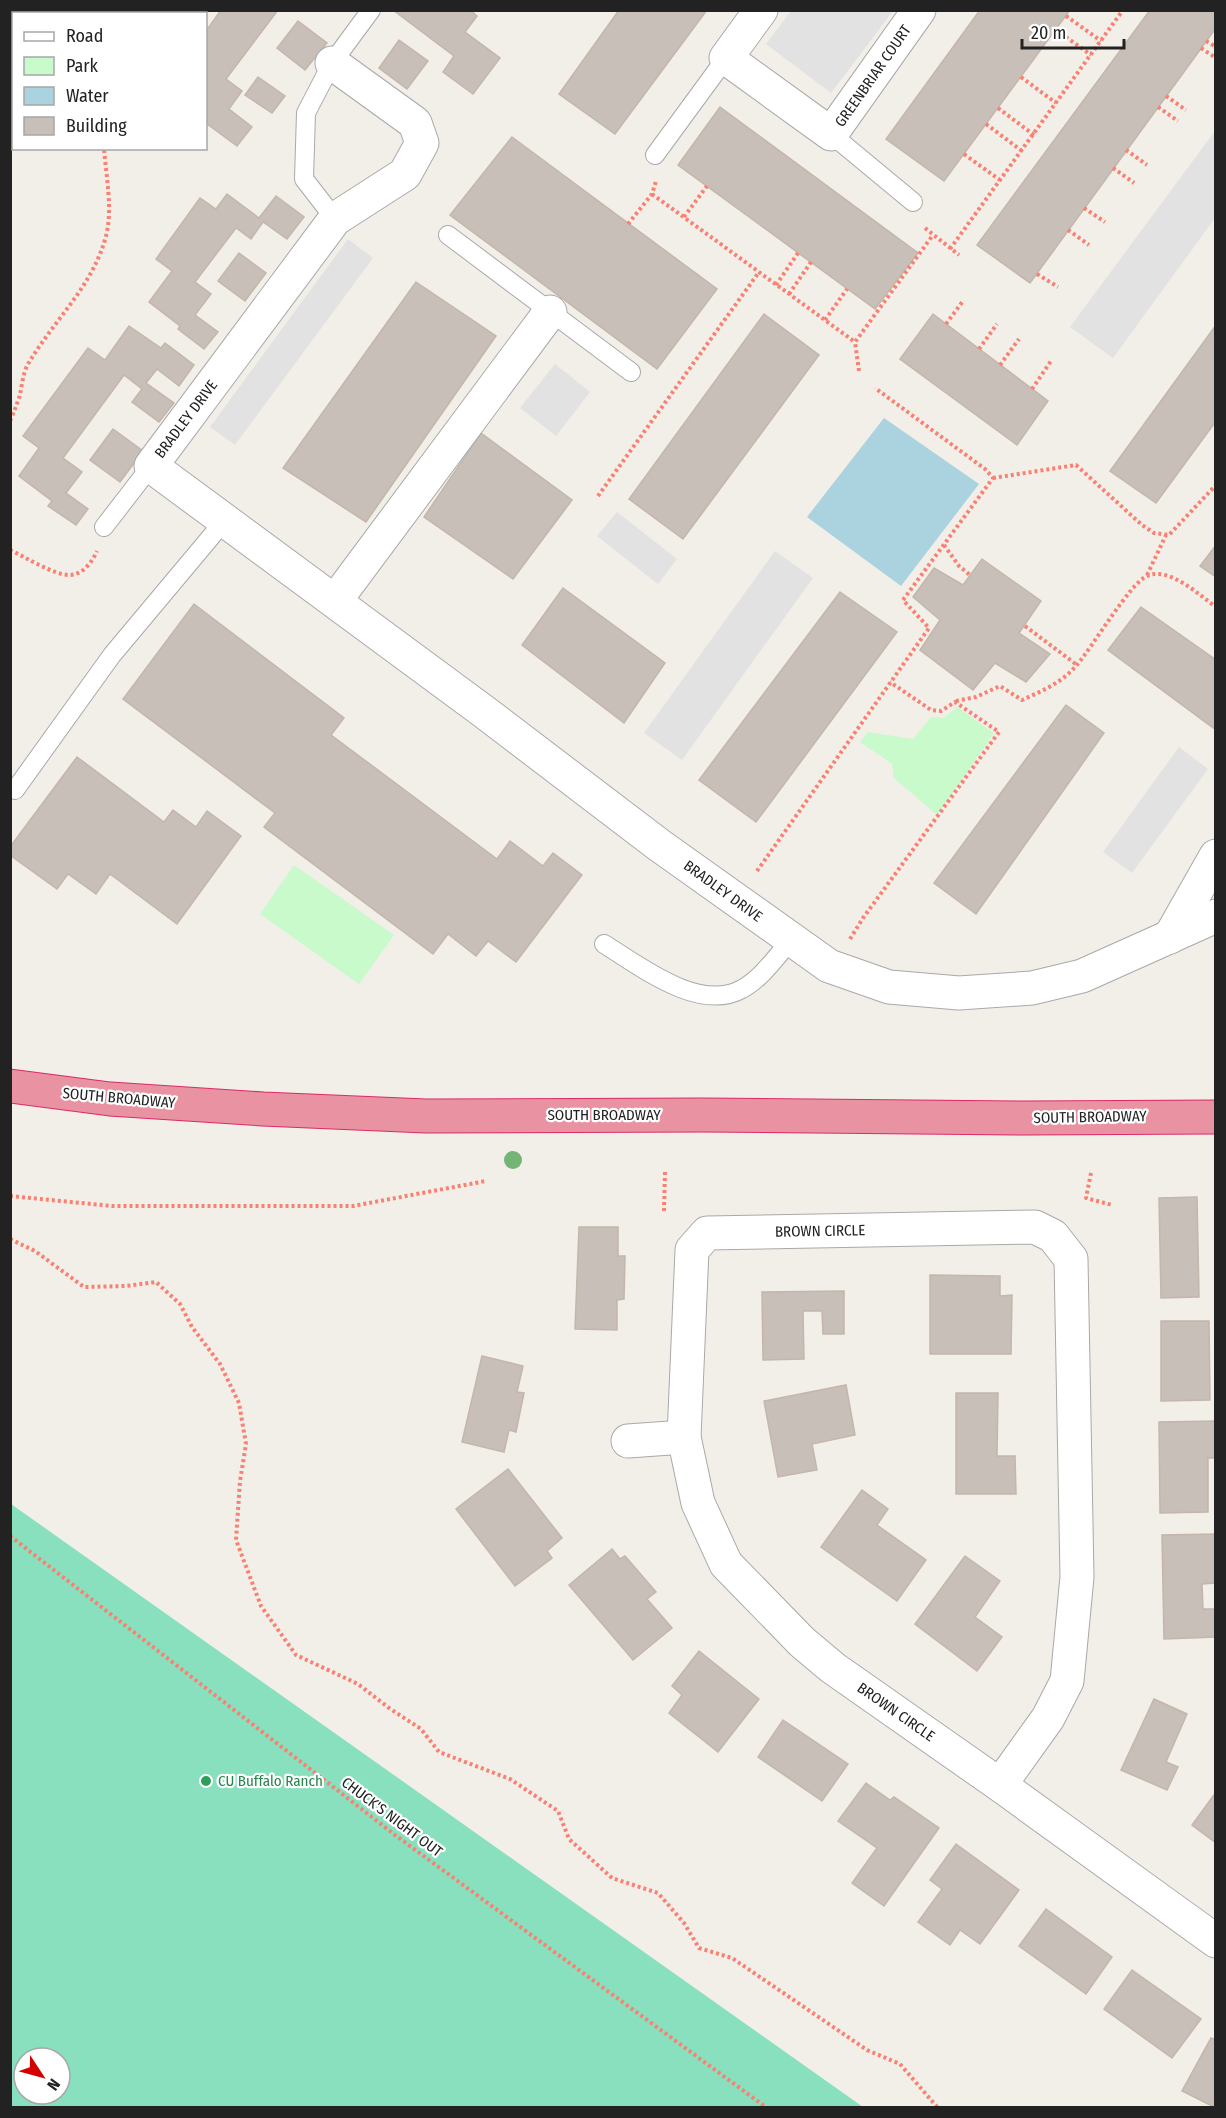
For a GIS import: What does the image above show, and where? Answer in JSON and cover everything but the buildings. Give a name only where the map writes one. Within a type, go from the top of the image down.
[{"type":"highway","name":"SOUTH BROADWAY","points":[[10,1086],[110,1099],[426,1116],[704,1115],[1025,1118],[1210,1115]]},
{"type":"street","points":[[726,58],[761,10]]},
{"type":"street","name":"GREENBRIAR COURT","points":[[726,58],[831,134],[919,10]]},
{"type":"street","name":"BRADLEY DRIVE","points":[[332,63],[415,123],[422,143],[405,174],[335,219],[151,466],[529,745],[659,845],[829,966],[889,987],[959,993],[1032,987],[1082,976],[1215,916]]},
{"type":"street","points":[[335,601],[550,312]]},
{"type":"street","points":[[1170,937],[1215,856]]},
{"type":"street","name":"BROWN CIRCLE","points":[[1000,1785],[1048,1718],[1067,1681],[1077,1577],[1071,1259],[1053,1236],[1035,1227],[707,1233],[692,1250],[684,1437],[698,1503],[726,1564],[802,1642],[833,1668],[1000,1785],[1215,1941]]},
{"type":"street","points":[[628,1441],[684,1437]]},
{"type":"lane","points":[[335,219],[304,179],[306,113],[332,63],[371,10]]},
{"type":"lane","points":[[655,155],[726,58]]},
{"type":"lane","points":[[831,134],[913,202]]},
{"type":"lane","points":[[448,235],[631,372]]},
{"type":"lane","points":[[104,527],[151,466]]},
{"type":"lane","points":[[15,790],[112,655],[225,520]]},
{"type":"lane","points":[[604,944],[675,986],[704,996],[727,996],[744,988],[774,960],[791,940]]},
{"type":"path","points":[[950,249],[1034,135],[1120,12]]},
{"type":"path","points":[[1066,16],[1101,41]]},
{"type":"path","points":[[1056,30],[1091,55]]},
{"type":"path","points":[[1206,40],[1215,47]]},
{"type":"path","points":[[1201,48],[1215,58]]},
{"type":"path","points":[[1021,78],[1056,103]]},
{"type":"path","points":[[1166,96],[1186,110]]},
{"type":"path","points":[[1158,106],[1178,121]]},
{"type":"path","points":[[998,108],[1034,135]]},
{"type":"path","points":[[986,124],[1022,151]]},
{"type":"path","points":[[10,421],[20,395],[26,367],[43,340],[84,286],[98,261],[107,235],[108,190],[104,150]]},
{"type":"path","points":[[1126,150],[1147,165]]},
{"type":"path","points":[[964,154],[1000,180]]},
{"type":"path","points":[[1113,168],[1134,183]]},
{"type":"path","points":[[628,224],[652,194],[657,174]]},
{"type":"path","points":[[684,217],[707,186]]},
{"type":"path","points":[[652,194],[855,342]]},
{"type":"path","points":[[1084,207],[1105,222]]},
{"type":"path","points":[[925,228],[959,255]]},
{"type":"path","points":[[1068,230],[1089,245]]},
{"type":"path","points":[[859,371],[855,342],[933,235]]},
{"type":"path","points":[[776,285],[798,253]]},
{"type":"path","points":[[789,294],[811,262]]},
{"type":"path","points":[[598,496],[759,273]]},
{"type":"path","points":[[1036,273],[1058,287]]},
{"type":"path","points":[[825,320],[847,289]]},
{"type":"path","points":[[946,324],[963,301]]},
{"type":"path","points":[[980,349],[998,324]]},
{"type":"path","points":[[1000,365],[1019,339]]},
{"type":"path","points":[[1032,389],[1052,361]]},
{"type":"path","points":[[875,388],[985,469],[993,478]]},
{"type":"path","points":[[757,871],[929,628],[903,600],[993,478],[1076,465],[1142,525],[1154,533],[1169,536],[1215,485]]},
{"type":"path","points":[[10,550],[69,575],[84,570],[97,553],[104,527]]},
{"type":"path","points":[[890,682],[931,710],[941,711],[955,702],[976,697],[1000,686],[1022,700],[1047,689],[1065,677],[1077,665],[1134,587],[1147,576],[1166,535]]},
{"type":"path","points":[[944,546],[959,566],[970,575]]},
{"type":"path","points":[[1147,576],[1166,575],[1178,580],[1215,607]]},
{"type":"path","points":[[1025,626],[1077,665]]},
{"type":"path","points":[[850,939],[999,732],[955,702]]},
{"type":"path","points":[[664,1211],[665,1171]]},
{"type":"path","points":[[1090,1173],[1086,1198],[1112,1205]]},
{"type":"path","points":[[10,1196],[112,1206],[353,1206],[486,1181]]},
{"type":"path","points":[[10,1239],[35,1251],[84,1287],[126,1286],[156,1282],[180,1304],[192,1328],[220,1364],[239,1402],[246,1444],[240,1481],[236,1540],[261,1606],[296,1655],[358,1684],[421,1729],[439,1752],[510,1779],[558,1811],[569,1839],[612,1878],[658,1893],[684,1923],[699,1948],[732,1958],[867,2050],[900,2064],[938,2108]]},
{"type":"path","name":"CHUCK'S NIGHT OUT","points":[[10,1536],[395,1835],[767,2108]]},
{"type":"green space","points":[[957,707],[994,733],[937,815],[894,778],[892,764],[860,742],[868,732],[913,739],[931,717],[944,718]]},
{"type":"green space","points":[[294,865],[394,935],[359,984],[260,914]]},
{"type":"green space","name":"CU Buffalo Ranch","points":[[11,1504],[863,2107],[11,2107]]},
{"type":"shaded area","points":[[791,11],[893,11],[831,93],[766,44]]},
{"type":"shaded area","points":[[1215,131],[1215,218],[1113,358],[1070,327]]},
{"type":"shaded area","points":[[348,239],[373,258],[235,445],[210,427]]},
{"type":"shaded area","points":[[555,364],[590,392],[556,436],[520,408]]},
{"type":"shaded area","points":[[617,512],[677,559],[658,584],[597,536]]},
{"type":"shaded area","points":[[775,551],[813,578],[682,760],[644,733]]},
{"type":"shaded area","points":[[1179,747],[1208,769],[1132,873],[1103,852]]},
{"type":"water","points":[[884,418],[979,484],[901,586],[807,517]]},
{"type":"place","name":"CU Buffalo Ranch","points":[[206,1781]]}]
